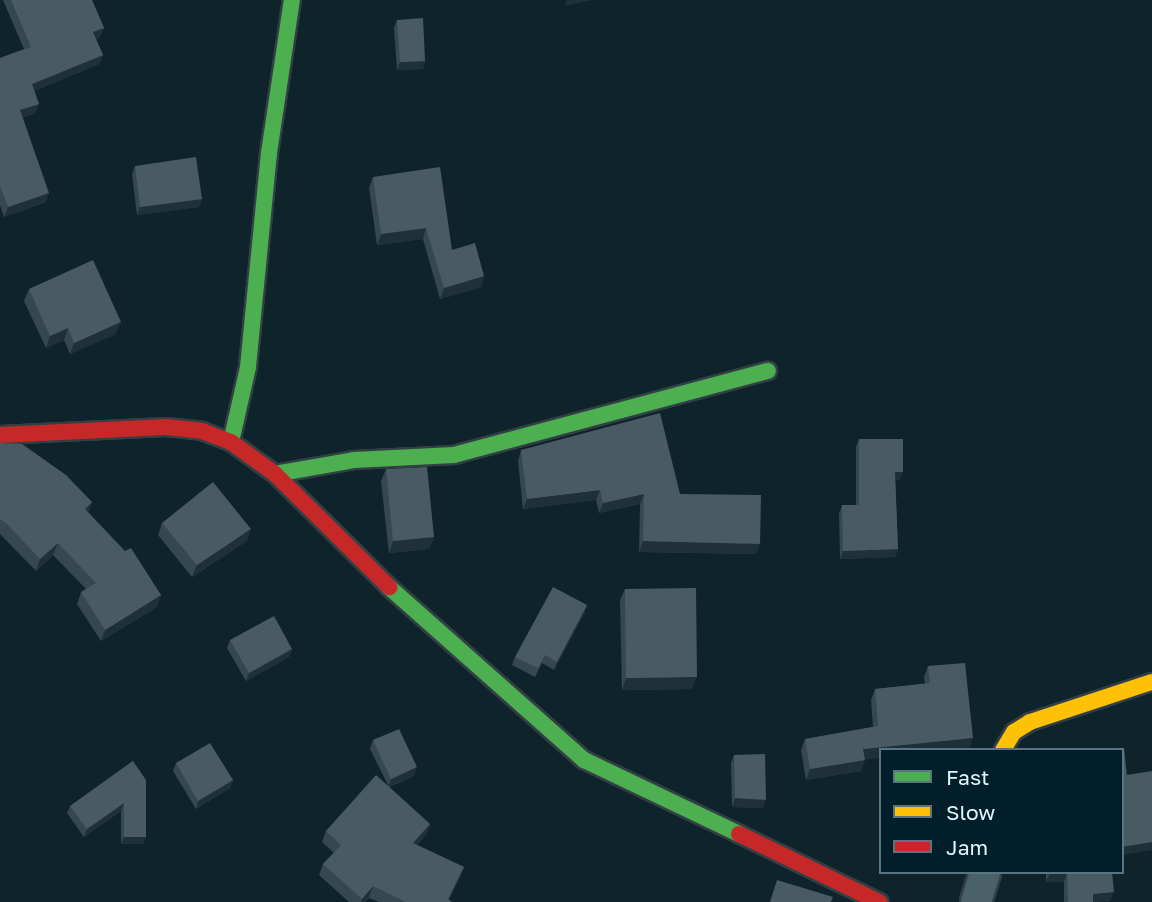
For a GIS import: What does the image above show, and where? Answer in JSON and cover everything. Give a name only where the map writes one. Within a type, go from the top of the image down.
[{"type":"street","points":[[231,442],[248,367],[269,153],[292,0]]},
{"type":"street","points":[[275,474],[354,460],[454,455],[768,371]]},
{"type":"street","points":[[0,435],[166,427],[202,432],[231,442],[275,474],[412,611],[584,760],[616,779],[818,869],[879,902]]},
{"type":"street","points":[[1004,748],[1014,732],[1030,722],[1152,682]]},
{"type":"street","points":[[976,902],[984,874]]},
{"type":"building","points":[[11,0],[92,0],[104,28],[93,32],[103,55],[32,84],[39,104],[20,110],[49,193],[8,207],[0,186],[0,58],[31,47]]},
{"type":"building","points":[[423,18],[425,61],[400,62],[397,20]]},
{"type":"building","points":[[196,157],[202,199],[140,207],[135,166]]},
{"type":"building","points":[[440,167],[452,250],[475,243],[484,276],[444,288],[426,228],[381,234],[373,177]]},
{"type":"building","points":[[93,260],[121,322],[74,343],[68,328],[50,336],[29,289]]},
{"type":"building","points":[[660,413],[680,494],[761,495],[760,544],[643,541],[644,494],[603,503],[600,490],[527,499],[521,450]]},
{"type":"building","points":[[859,439],[903,439],[903,472],[895,472],[898,549],[843,551],[842,505],[859,505]]},
{"type":"building","points":[[0,443],[22,444],[66,475],[92,502],[85,509],[125,551],[131,548],[161,595],[105,630],[81,592],[96,583],[58,543],[40,559],[0,519]]},
{"type":"building","points":[[427,467],[434,537],[393,541],[386,469]]},
{"type":"building","points":[[213,482],[251,529],[197,565],[162,523]]},
{"type":"building","points":[[553,587],[587,605],[557,662],[545,655],[538,668],[515,657]]},
{"type":"building","points":[[696,588],[697,677],[626,678],[625,589]]},
{"type":"building","points":[[274,616],[292,649],[249,673],[230,640]]},
{"type":"building","points":[[965,663],[973,738],[863,749],[865,760],[810,769],[805,739],[878,726],[875,689],[930,683],[928,666]]},
{"type":"building","points":[[399,729],[417,767],[391,779],[373,740]]},
{"type":"building","points":[[210,743],[233,780],[198,801],[176,763]]},
{"type":"building","points":[[1124,748],[1127,775],[1152,771],[1152,842],[1124,847]]},
{"type":"building","points":[[765,754],[766,800],[735,798],[734,755]]},
{"type":"building","points":[[133,761],[146,780],[146,837],[124,837],[124,803],[87,829],[70,806]]},
{"type":"building","points":[[376,775],[430,824],[413,843],[464,867],[448,899],[452,902],[406,902],[373,886],[362,899],[323,864],[341,845],[326,831]]},
{"type":"building","points":[[1067,874],[1112,874],[1114,892],[1093,894],[1093,902],[1068,902]]},
{"type":"building","points":[[777,880],[833,897],[831,902],[770,902]]},
{"type":"traffic: fast","points":[[231,442],[248,367],[269,153],[292,0]]},
{"type":"traffic: fast","points":[[275,474],[354,460],[454,455],[768,371]]},
{"type":"traffic: fast","points":[[389,587],[584,760],[739,834]]},
{"type":"traffic: slow","points":[[1004,748],[1014,732],[1030,722],[1152,682]]},
{"type":"traffic: jam","points":[[0,435],[166,427],[202,431],[231,442],[275,474],[389,587]]},
{"type":"traffic: jam","points":[[739,834],[879,902]]}]
